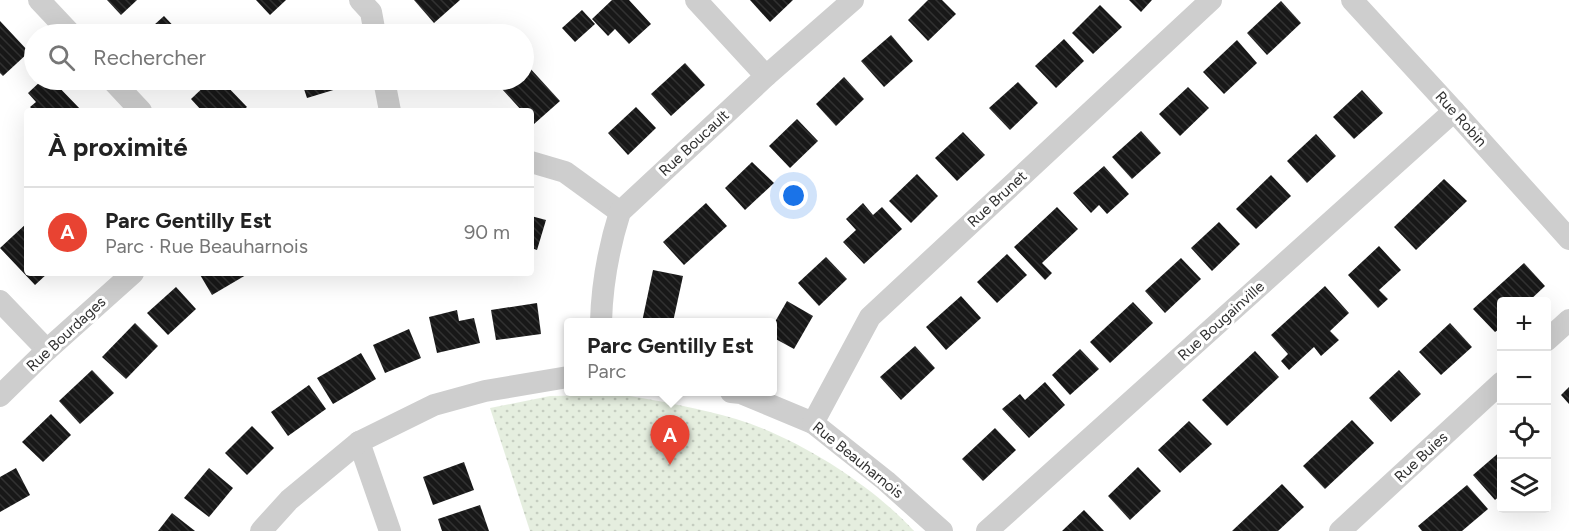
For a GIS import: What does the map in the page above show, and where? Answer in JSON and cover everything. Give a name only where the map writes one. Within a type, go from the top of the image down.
[{"type":"street","points":[[39,0],[62,24]]},
{"type":"street","points":[[360,0],[371,12],[373,24]]},
{"type":"street","points":[[696,0],[766,76]]},
{"type":"street","name":"Rue Boucault","points":[[601,318],[602,288],[610,243],[620,212],[766,76],[853,0]]},
{"type":"street","name":"Rue Brunet","points":[[813,423],[870,317],[1211,0]]},
{"type":"street","name":"Rue Robin","points":[[1352,0],[1569,239]]},
{"type":"street","points":[[121,90],[138,108]]},
{"type":"street","points":[[386,90],[389,108]]},
{"type":"street","name":"Rue Bougainville","points":[[987,531],[1454,111]]},
{"type":"street","points":[[534,163],[565,172],[620,212]]},
{"type":"street","name":"Rue Bourdages","points":[[0,396],[47,350],[131,276]]},
{"type":"street","points":[[0,301],[47,350]]},
{"type":"street","points":[[1551,336],[1569,320]]},
{"type":"street","points":[[261,531],[289,500],[359,442],[434,405],[484,391],[564,378]]},
{"type":"street","name":"Rue Buies","points":[[1340,531],[1497,387]]},
{"type":"street","name":"Rue Beauharnois","points":[[748,396],[813,423],[886,481],[942,531]]},
{"type":"street","points":[[359,442],[390,531]]},
{"type":"green space","points":[[550,396],[629,396],[722,415],[759,427],[807,450],[855,480],[896,513],[914,531],[530,531],[490,408]]},
{"type":"building","points":[[107,0],[137,0],[121,15]]},
{"type":"building","points":[[256,0],[286,0],[270,15]]},
{"type":"building","points":[[414,0],[460,0],[434,23]]},
{"type":"building","points":[[612,0],[629,0],[651,24],[629,44],[615,29],[608,36],[592,19]]},
{"type":"building","points":[[750,0],[793,0],[770,22]]},
{"type":"building","points":[[928,0],[942,0],[956,14],[928,41],[908,20]]},
{"type":"building","points":[[1129,0],[1152,0],[1141,12]]},
{"type":"building","points":[[1281,1],[1301,23],[1267,55],[1247,33]]},
{"type":"building","points":[[1100,5],[1122,27],[1093,54],[1072,33]]},
{"type":"building","points":[[582,10],[595,24],[575,42],[562,28]]},
{"type":"building","points":[[164,16],[172,24],[155,24]]},
{"type":"building","points":[[0,21],[24,47],[24,57],[3,76],[0,73]]},
{"type":"building","points":[[891,35],[913,61],[884,87],[861,61]]},
{"type":"building","points":[[1064,39],[1084,61],[1056,88],[1035,66]]},
{"type":"building","points":[[1237,40],[1257,63],[1224,94],[1203,72]]},
{"type":"building","points":[[685,63],[705,85],[671,116],[651,94]]},
{"type":"building","points":[[534,73],[560,101],[534,124],[534,108],[519,108],[503,90],[534,90]]},
{"type":"building","points":[[844,77],[864,99],[836,126],[816,104]]},
{"type":"building","points":[[1018,82],[1038,103],[1010,130],[989,108]]},
{"type":"building","points":[[1188,87],[1209,108],[1180,136],[1159,114]]},
{"type":"building","points":[[31,90],[62,90],[79,108],[31,108],[36,102],[28,93]]},
{"type":"building","points":[[200,90],[231,90],[247,107],[199,108],[191,99]]},
{"type":"building","points":[[304,90],[333,90],[307,98]]},
{"type":"building","points":[[1362,90],[1383,113],[1354,139],[1333,117]]},
{"type":"building","points":[[636,107],[656,128],[628,155],[608,133]]},
{"type":"building","points":[[797,119],[818,141],[790,168],[769,146]]},
{"type":"building","points":[[1141,131],[1161,153],[1132,179],[1112,157]]},
{"type":"building","points":[[963,132],[985,155],[957,181],[935,158]]},
{"type":"building","points":[[1316,134],[1336,156],[1307,183],[1287,161]]},
{"type":"building","points":[[752,162],[774,183],[745,210],[725,188]]},
{"type":"building","points":[[1104,166],[1129,194],[1107,214],[1099,205],[1091,213],[1073,193]]},
{"type":"building","points":[[917,174],[938,196],[911,223],[889,201]]},
{"type":"building","points":[[1271,175],[1291,196],[1256,229],[1236,209]]},
{"type":"building","points":[[1444,179],[1467,201],[1416,250],[1394,227]]},
{"type":"building","points":[[706,203],[727,226],[684,265],[663,242]]},
{"type":"building","points":[[863,203],[873,215],[882,207],[902,229],[864,264],[843,242],[856,230],[846,219]]},
{"type":"building","points":[[1057,207],[1078,229],[1042,263],[1052,273],[1045,280],[1014,247]]},
{"type":"building","points":[[534,217],[546,220],[537,250],[534,249]]},
{"type":"building","points":[[1219,222],[1240,244],[1212,271],[1191,248]]},
{"type":"building","points":[[24,226],[24,273],[0,248]]},
{"type":"building","points":[[1379,246],[1401,270],[1379,290],[1388,299],[1378,308],[1348,275]]},
{"type":"building","points":[[1007,254],[1027,275],[997,303],[977,282]]},
{"type":"building","points":[[826,257],[847,279],[819,306],[798,283]]},
{"type":"building","points":[[1181,258],[1201,279],[1165,313],[1145,291]]},
{"type":"building","points":[[1524,263],[1545,286],[1533,297],[1497,297],[1497,331],[1495,332],[1473,309]]},
{"type":"building","points":[[653,270],[683,276],[674,318],[643,318]]},
{"type":"building","points":[[26,276],[45,276],[35,285]]},
{"type":"building","points":[[201,276],[244,276],[212,295]]},
{"type":"building","points":[[1325,286],[1349,313],[1330,331],[1339,340],[1321,356],[1314,347],[1289,370],[1281,361],[1288,354],[1271,335]]},
{"type":"building","points":[[176,287],[196,309],[168,335],[147,313]]},
{"type":"building","points":[[961,296],[981,318],[946,350],[926,327]]},
{"type":"building","points":[[787,301],[813,316],[794,349],[777,340],[777,318]]},
{"type":"building","points":[[1133,302],[1153,323],[1110,363],[1090,342]]},
{"type":"building","points":[[537,303],[541,334],[496,340],[491,310]]},
{"type":"building","points":[[457,310],[459,321],[474,318],[480,343],[437,353],[429,317]]},
{"type":"building","points":[[135,323],[158,346],[126,379],[102,357]]},
{"type":"building","points":[[1450,323],[1472,347],[1441,375],[1419,352]]},
{"type":"building","points":[[409,329],[421,358],[385,373],[373,345]]},
{"type":"building","points":[[915,346],[935,368],[901,400],[880,377]]},
{"type":"building","points":[[1080,349],[1099,369],[1070,395],[1052,375]]},
{"type":"building","points":[[1255,351],[1279,377],[1227,426],[1202,400]]},
{"type":"building","points":[[361,353],[376,379],[333,404],[317,378]]},
{"type":"building","points":[[92,370],[114,393],[80,424],[59,401]]},
{"type":"building","points":[[1399,370],[1421,394],[1391,422],[1369,398]]},
{"type":"building","points":[[1045,382],[1065,405],[1029,438],[1002,409],[1020,394],[1025,400]]},
{"type":"building","points":[[309,385],[326,409],[288,436],[271,412]]},
{"type":"building","points":[[1569,387],[1569,404],[1561,395]]},
{"type":"building","points":[[51,414],[71,435],[43,462],[22,442]]},
{"type":"building","points":[[1352,420],[1374,443],[1325,489],[1303,466]]},
{"type":"building","points":[[1189,421],[1212,444],[1180,473],[1158,450]]},
{"type":"building","points":[[252,426],[274,448],[247,475],[225,453]]},
{"type":"building","points":[[995,428],[1016,450],[983,481],[962,459]]},
{"type":"building","points":[[1497,454],[1497,498],[1495,500],[1473,475]]},
{"type":"building","points":[[464,462],[474,490],[433,505],[423,477]]},
{"type":"building","points":[[1138,467],[1161,491],[1130,520],[1108,496]]},
{"type":"building","points":[[16,468],[30,495],[0,512],[0,477]]},
{"type":"building","points":[[209,468],[233,488],[209,517],[184,498]]},
{"type":"building","points":[[1282,484],[1304,507],[1278,531],[1232,531]]},
{"type":"building","points":[[1467,485],[1488,509],[1462,531],[1422,531],[1418,526]]},
{"type":"building","points":[[480,505],[489,531],[442,531],[438,519]]},
{"type":"building","points":[[1084,510],[1104,531],[1062,531]]},
{"type":"building","points":[[172,513],[195,531],[158,531]]},
{"type":"place","name":"Parc Gentilly Est","points":[[670,465]]}]
